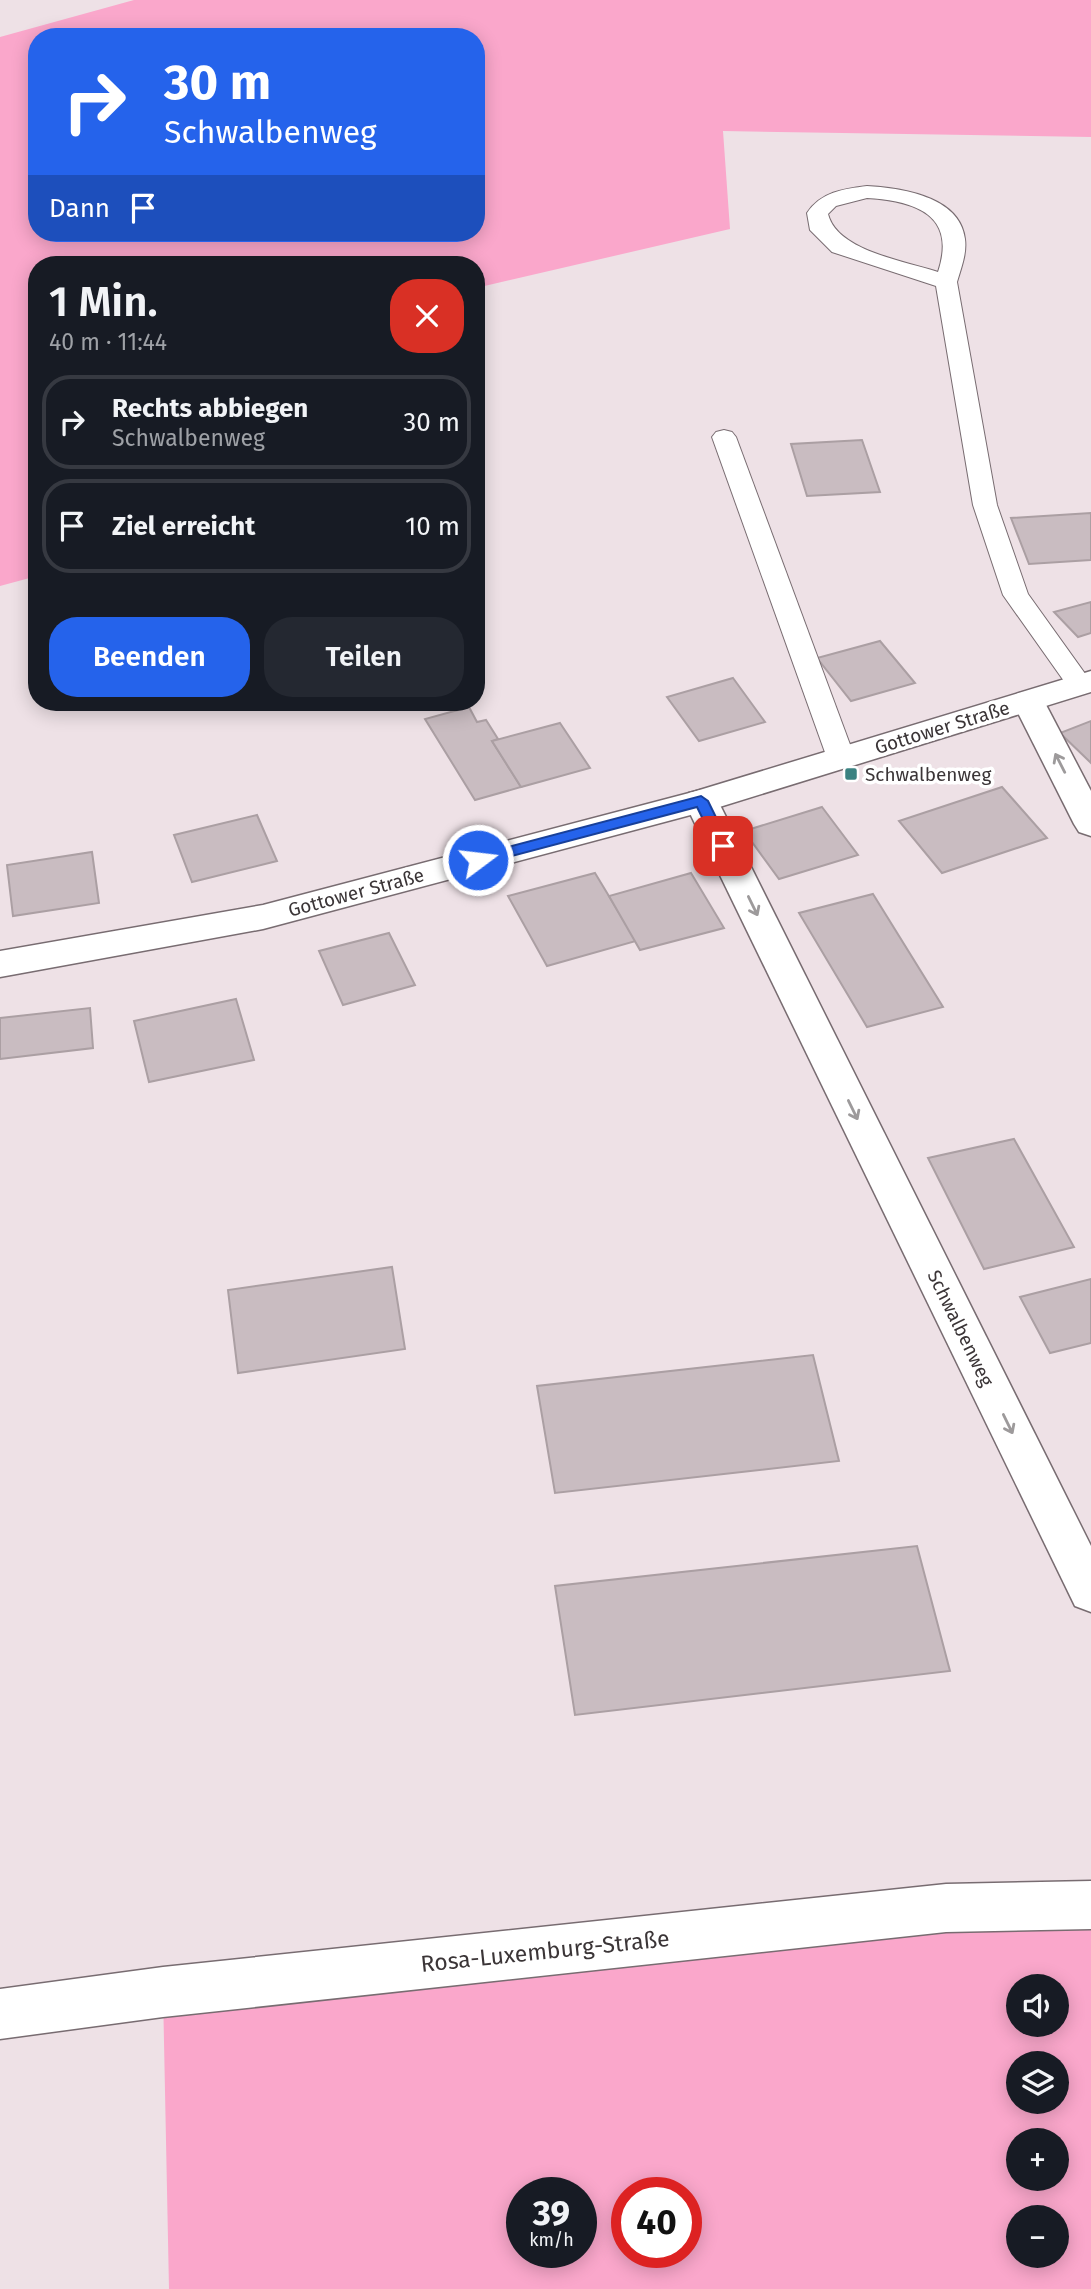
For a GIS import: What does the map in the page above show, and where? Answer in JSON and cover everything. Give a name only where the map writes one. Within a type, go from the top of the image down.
[{"type":"street","name":"Gottower Straße","points":[[0,964],[263,917],[701,801],[1086,683]]},
{"type":"street","name":"Gottower Straße","points":[[1028,701],[1091,824]]},
{"type":"street","name":"Schwalbenweg","points":[[701,801],[1091,1592]]},
{"type":"street","name":"Rosa-Luxemburg-Straße","points":[[0,2014],[163,1992],[946,1908],[1091,1905]]},
{"type":"lane","points":[[946,282],[840,247],[821,230],[817,213],[822,204],[834,198],[866,193],[896,194],[923,201],[938,209],[954,234],[952,262],[946,282],[985,505],[1016,595],[1086,683]]},
{"type":"lane","points":[[724,437],[841,758]]},
{"type":"shaded area","points":[[134,0],[1091,0],[1091,137],[723,131],[730,229],[485,286],[485,256],[28,256],[28,578],[0,586],[0,37],[28,29],[28,242],[485,242],[485,28],[33,28]]},
{"type":"shaded area","points":[[1091,1905],[1091,2289],[169,2289],[163,1992]]},
{"type":"building","points":[[862,440],[880,492],[807,496],[791,444]]},
{"type":"building","points":[[1091,513],[1091,560],[1029,564],[1011,518]]},
{"type":"building","points":[[1091,602],[1091,633],[1078,637],[1054,612]]},
{"type":"building","points":[[880,641],[915,683],[851,701],[817,658]]},
{"type":"building","points":[[733,678],[765,722],[699,741],[667,697]]},
{"type":"building","points":[[454,711],[471,711],[477,722],[486,720],[498,739],[492,741],[521,787],[475,800],[425,719]]},
{"type":"building","points":[[1091,721],[1091,763],[1060,733]]},
{"type":"building","points":[[560,723],[590,768],[521,787],[492,741]]},
{"type":"building","points":[[1002,787],[1047,838],[942,873],[899,821]]},
{"type":"building","points":[[822,807],[858,855],[779,879],[744,831]]},
{"type":"building","points":[[257,815],[277,861],[192,882],[174,835]]},
{"type":"building","points":[[92,852],[99,903],[13,916],[7,865]]},
{"type":"building","points":[[595,873],[636,941],[547,966],[508,896]]},
{"type":"building","points":[[691,873],[724,928],[640,950],[609,896]]},
{"type":"building","points":[[873,894],[943,1007],[867,1027],[799,913]]},
{"type":"building","points":[[389,933],[415,985],[343,1005],[319,951]]},
{"type":"building","points":[[236,999],[254,1060],[149,1082],[134,1021]]},
{"type":"building","points":[[90,1008],[93,1048],[0,1059],[0,1018]]},
{"type":"building","points":[[1014,1139],[1074,1247],[984,1269],[928,1158]]},
{"type":"building","points":[[392,1267],[405,1349],[238,1373],[228,1290]]},
{"type":"building","points":[[1091,1279],[1091,1343],[1050,1353],[1020,1297]]},
{"type":"building","points":[[813,1355],[839,1461],[555,1493],[537,1386]]},
{"type":"building","points":[[917,1546],[950,1671],[575,1715],[555,1586]]},
{"type":"place","name":"Schwalbenweg","points":[[851,774]]},
{"type":"route","points":[[478,860],[701,801],[723,846]]}]
